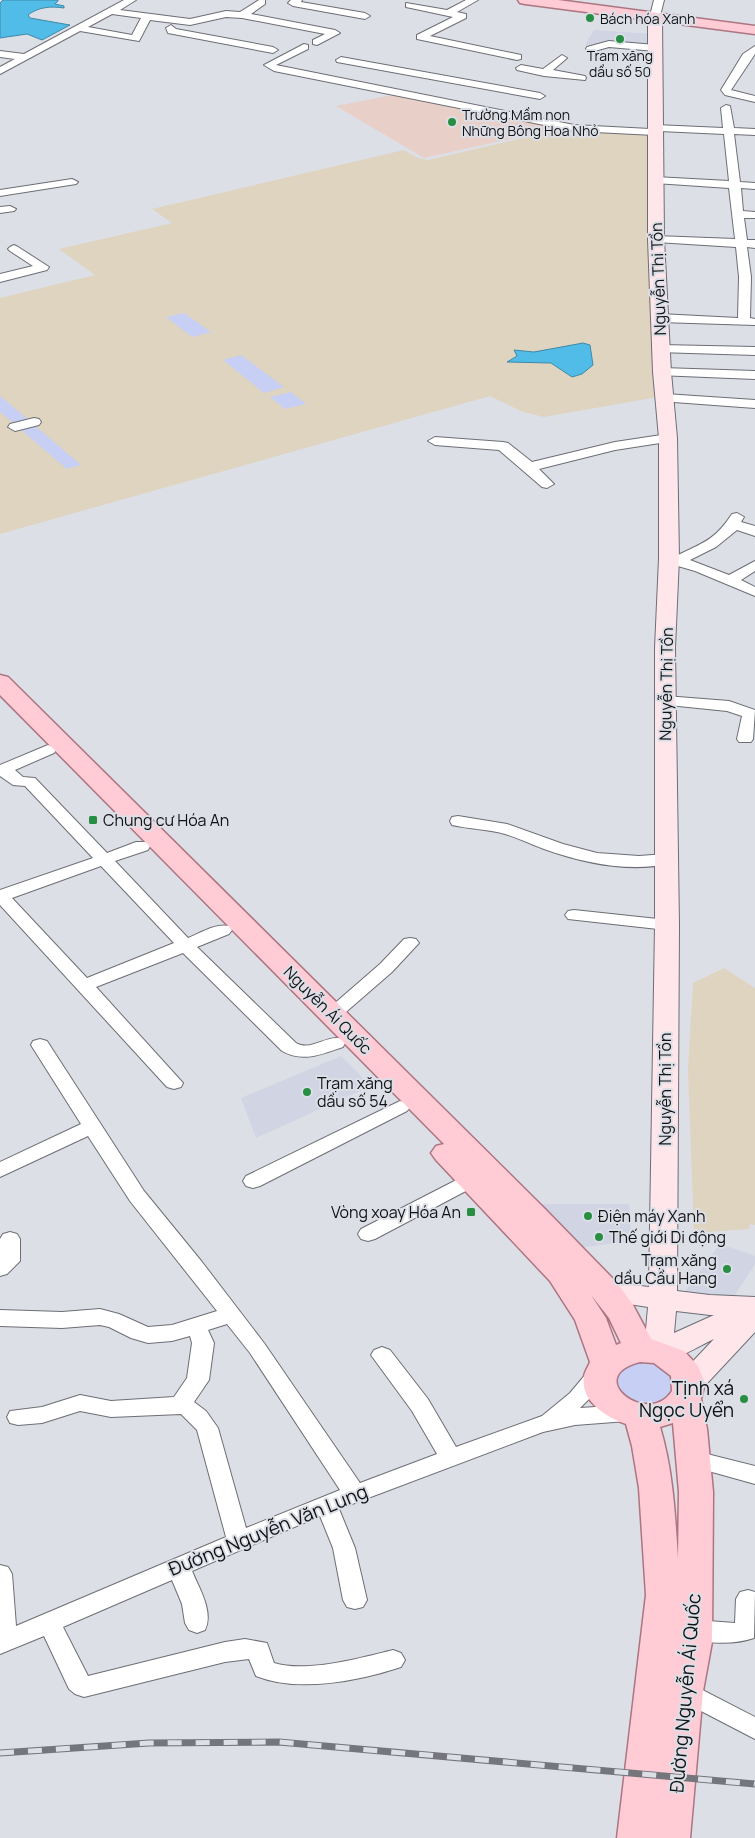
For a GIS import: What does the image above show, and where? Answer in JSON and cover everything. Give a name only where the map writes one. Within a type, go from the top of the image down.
[{"type":"main road","points":[[525,0],[657,8],[755,30]]},
{"type":"main road","name":"Nguyễn Ái Quốc","points":[[0,682],[333,1014],[400,1107],[561,1273],[590,1318],[603,1368]]},
{"type":"main road","name":"Nguyễn Ái Quốc","points":[[0,702],[336,1043],[366,1061],[534,1216],[607,1292],[649,1351]]},
{"type":"main road","points":[[607,1292],[710,1306],[755,1308]]},
{"type":"main road","points":[[755,1308],[649,1351],[621,1353],[603,1368],[599,1385],[603,1396],[613,1406],[633,1414],[662,1414],[679,1405],[687,1391],[755,1314]]},
{"type":"main road","points":[[649,1351],[674,1360],[684,1371],[687,1391]]},
{"type":"main road","name":"Đường Nguyễn Ái Quốc","points":[[671,1838],[685,1691],[694,1630],[696,1492],[695,1460],[687,1391]]},
{"type":"main road","name":"Đường Nguyễn Ái Quốc","points":[[633,1414],[649,1446],[656,1488],[663,1595],[636,1838]]},
{"type":"street","points":[[297,0],[293,3],[365,16]]},
{"type":"street","points":[[448,12],[473,0]]},
{"type":"street","points":[[0,70],[125,1]]},
{"type":"street","points":[[242,15],[262,2]]},
{"type":"street","points":[[409,5],[463,16],[420,37],[517,56]]},
{"type":"street","name":"Nguyễn Thị Tồn","points":[[649,1351],[664,1300],[667,925],[665,701],[672,559],[668,438],[660,349],[656,239],[655,48],[657,8]]},
{"type":"street","points":[[108,11],[185,22],[195,22],[226,14],[242,15],[335,33],[317,42]]},
{"type":"street","points":[[78,28],[135,39],[147,16]]},
{"type":"street","points":[[185,22],[170,29],[273,50]]},
{"type":"street","points":[[591,49],[609,44],[655,48]]},
{"type":"street","points":[[304,47],[270,65],[274,68],[574,128],[755,132]]},
{"type":"street","points":[[755,49],[748,56],[726,90],[729,93],[755,99]]},
{"type":"street","points":[[0,54],[26,57]]},
{"type":"street","points":[[514,116],[548,82],[562,58]]},
{"type":"street","points":[[314,76],[339,62],[448,79],[548,82],[581,78]]},
{"type":"street","points":[[521,68],[548,82]]},
{"type":"street","points":[[423,98],[448,79]]},
{"type":"street","points":[[659,318],[749,322],[750,277],[740,242],[736,184],[726,108]]},
{"type":"street","points":[[655,180],[755,186]]},
{"type":"street","points":[[0,193],[72,182]]},
{"type":"street","points":[[739,214],[755,216]]},
{"type":"street","points":[[656,239],[755,244]]},
{"type":"street","points":[[0,278],[43,267],[14,249]]},
{"type":"street","points":[[660,349],[755,351]]},
{"type":"street","points":[[662,372],[755,375]]},
{"type":"street","points":[[665,398],[755,404]]},
{"type":"street","points":[[15,427],[34,422]]},
{"type":"street","points":[[530,467],[637,441],[668,438]]},
{"type":"street","points":[[435,441],[499,445],[508,448],[547,484]]},
{"type":"street","points":[[672,559],[710,544],[735,521],[755,532]]},
{"type":"street","points":[[672,559],[731,580],[755,592]]},
{"type":"street","points":[[731,580],[753,568]]},
{"type":"street","points":[[665,701],[728,706],[752,714],[745,739]]},
{"type":"street","points":[[2,771],[48,750]]},
{"type":"street","points":[[2,771],[19,782],[29,781],[185,945],[293,1050],[306,1053],[336,1043]]},
{"type":"street","points":[[458,821],[484,823],[508,829],[573,853],[635,862],[666,860]]},
{"type":"street","points":[[142,846],[0,895],[174,1084]]},
{"type":"street","points":[[574,915],[667,925]]},
{"type":"street","points":[[83,986],[223,930]]},
{"type":"street","points":[[333,1014],[386,968],[410,943]]},
{"type":"street","points":[[40,1045],[137,1196],[257,1348],[355,1494]]},
{"type":"street","points":[[253,1181],[400,1107]]},
{"type":"street","points":[[0,1170],[56,1141],[94,1127]]},
{"type":"street","points":[[368,1234],[472,1180]]},
{"type":"street","points":[[0,1269],[10,1261],[10,1239]]},
{"type":"street","points":[[0,1318],[30,1320],[100,1317],[114,1319],[137,1333],[148,1336],[196,1326],[232,1314]]},
{"type":"street","points":[[180,1405],[198,1380],[202,1343],[196,1326]]},
{"type":"street","points":[[382,1355],[420,1405],[451,1458]]},
{"type":"street","name":"Đường Nguyễn Văn Lung","points":[[540,1426],[568,1408],[588,1389],[603,1368]]},
{"type":"street","points":[[18,1417],[42,1415],[80,1403],[111,1409],[180,1405],[188,1407],[197,1413],[207,1428],[238,1540]]},
{"type":"street","name":"Đường Nguyễn Văn Lung","points":[[3,1642],[238,1540],[326,1504],[451,1458],[540,1426],[575,1417],[633,1414]]},
{"type":"street","points":[[695,1460],[755,1475]]},
{"type":"street","points":[[326,1504],[344,1548],[355,1600]]},
{"type":"street","points":[[178,1566],[194,1604],[197,1623]]},
{"type":"street","points":[[0,1574],[3,1642]]},
{"type":"street","points":[[694,1630],[732,1633],[746,1631],[748,1600]]},
{"type":"street","points":[[49,1622],[78,1682],[84,1687],[224,1652],[245,1649],[259,1650],[264,1669],[277,1674],[320,1674],[351,1670],[393,1660]]},
{"type":"street","points":[[685,1691],[755,1729]]},
{"type":"shaded area","name":"Trạm xăng dầu số 50","points":[[594,30],[651,34],[651,47],[585,45]]},
{"type":"shaded area","name":"Trường Mầm non Những Bông Hoa Nhỏ","points":[[398,94],[569,128],[537,133],[424,158],[336,106]]},
{"type":"shaded area","points":[[573,129],[650,133],[658,397],[544,417],[523,412],[490,396],[0,534],[0,298],[95,275],[59,249],[172,223],[152,209],[404,150],[418,158],[428,160],[540,134]]},
{"type":"shaded area","points":[[184,313],[211,332],[192,337],[166,317]]},
{"type":"shaded area","points":[[241,355],[284,387],[264,393],[223,360]]},
{"type":"shaded area","points":[[291,392],[306,404],[285,409],[270,397]]},
{"type":"shaded area","points":[[0,396],[30,421],[16,425],[0,412]]},
{"type":"shaded area","points":[[33,424],[81,465],[67,469],[19,428]]},
{"type":"shaded area","points":[[724,968],[755,988],[755,1225],[750,1224],[749,1229],[694,1233],[688,1069],[693,983]]},
{"type":"shaded area","name":"Trạm xăng dầu số 54","points":[[341,1056],[371,1086],[256,1138],[241,1098]]},
{"type":"shaded area","name":"Điện máy Xanh","points":[[535,1204],[629,1204],[631,1241],[577,1248]]},
{"type":"shaded area","name":"Trạm xăng dầu Cầu Hang","points":[[720,1244],[755,1256],[755,1264],[731,1301],[684,1293]]},
{"type":"shaded area","points":[[628,1359],[667,1364],[678,1392],[654,1408],[621,1401],[612,1370]]},
{"type":"water","points":[[3,0],[58,0],[55,4],[64,6],[64,8],[45,8],[36,10],[28,15],[30,18],[70,25],[42,40],[27,34],[0,38],[0,3]]},
{"type":"water","points":[[583,343],[590,345],[593,365],[582,374],[572,377],[551,363],[507,362],[517,356],[514,350],[534,352]]},
{"type":"railway","points":[[0,1753],[149,1743],[279,1742],[755,1784]]},
{"type":"place","name":"Bách hóa Xanh","points":[[590,18]]},
{"type":"place","name":"Trạm xăng dầu số 50","points":[[620,39]]},
{"type":"place","name":"Trường Mầm non Những Bông Hoa Nhỏ","points":[[452,122]]},
{"type":"place","name":"Chung cư Hóa An","points":[[93,820]]},
{"type":"place","name":"Trạm xăng dầu số 54","points":[[307,1092]]},
{"type":"place","name":"Vòng xoay Hóa An","points":[[471,1212]]},
{"type":"place","name":"Điện máy Xanh","points":[[588,1216]]},
{"type":"place","name":"Thế giới Di động","points":[[599,1237]]},
{"type":"place","name":"Trạm xăng dầu Cầu Hang","points":[[727,1269]]},
{"type":"place","name":"Tịnh xá Ngọc Uyển","points":[[744,1399]]}]
